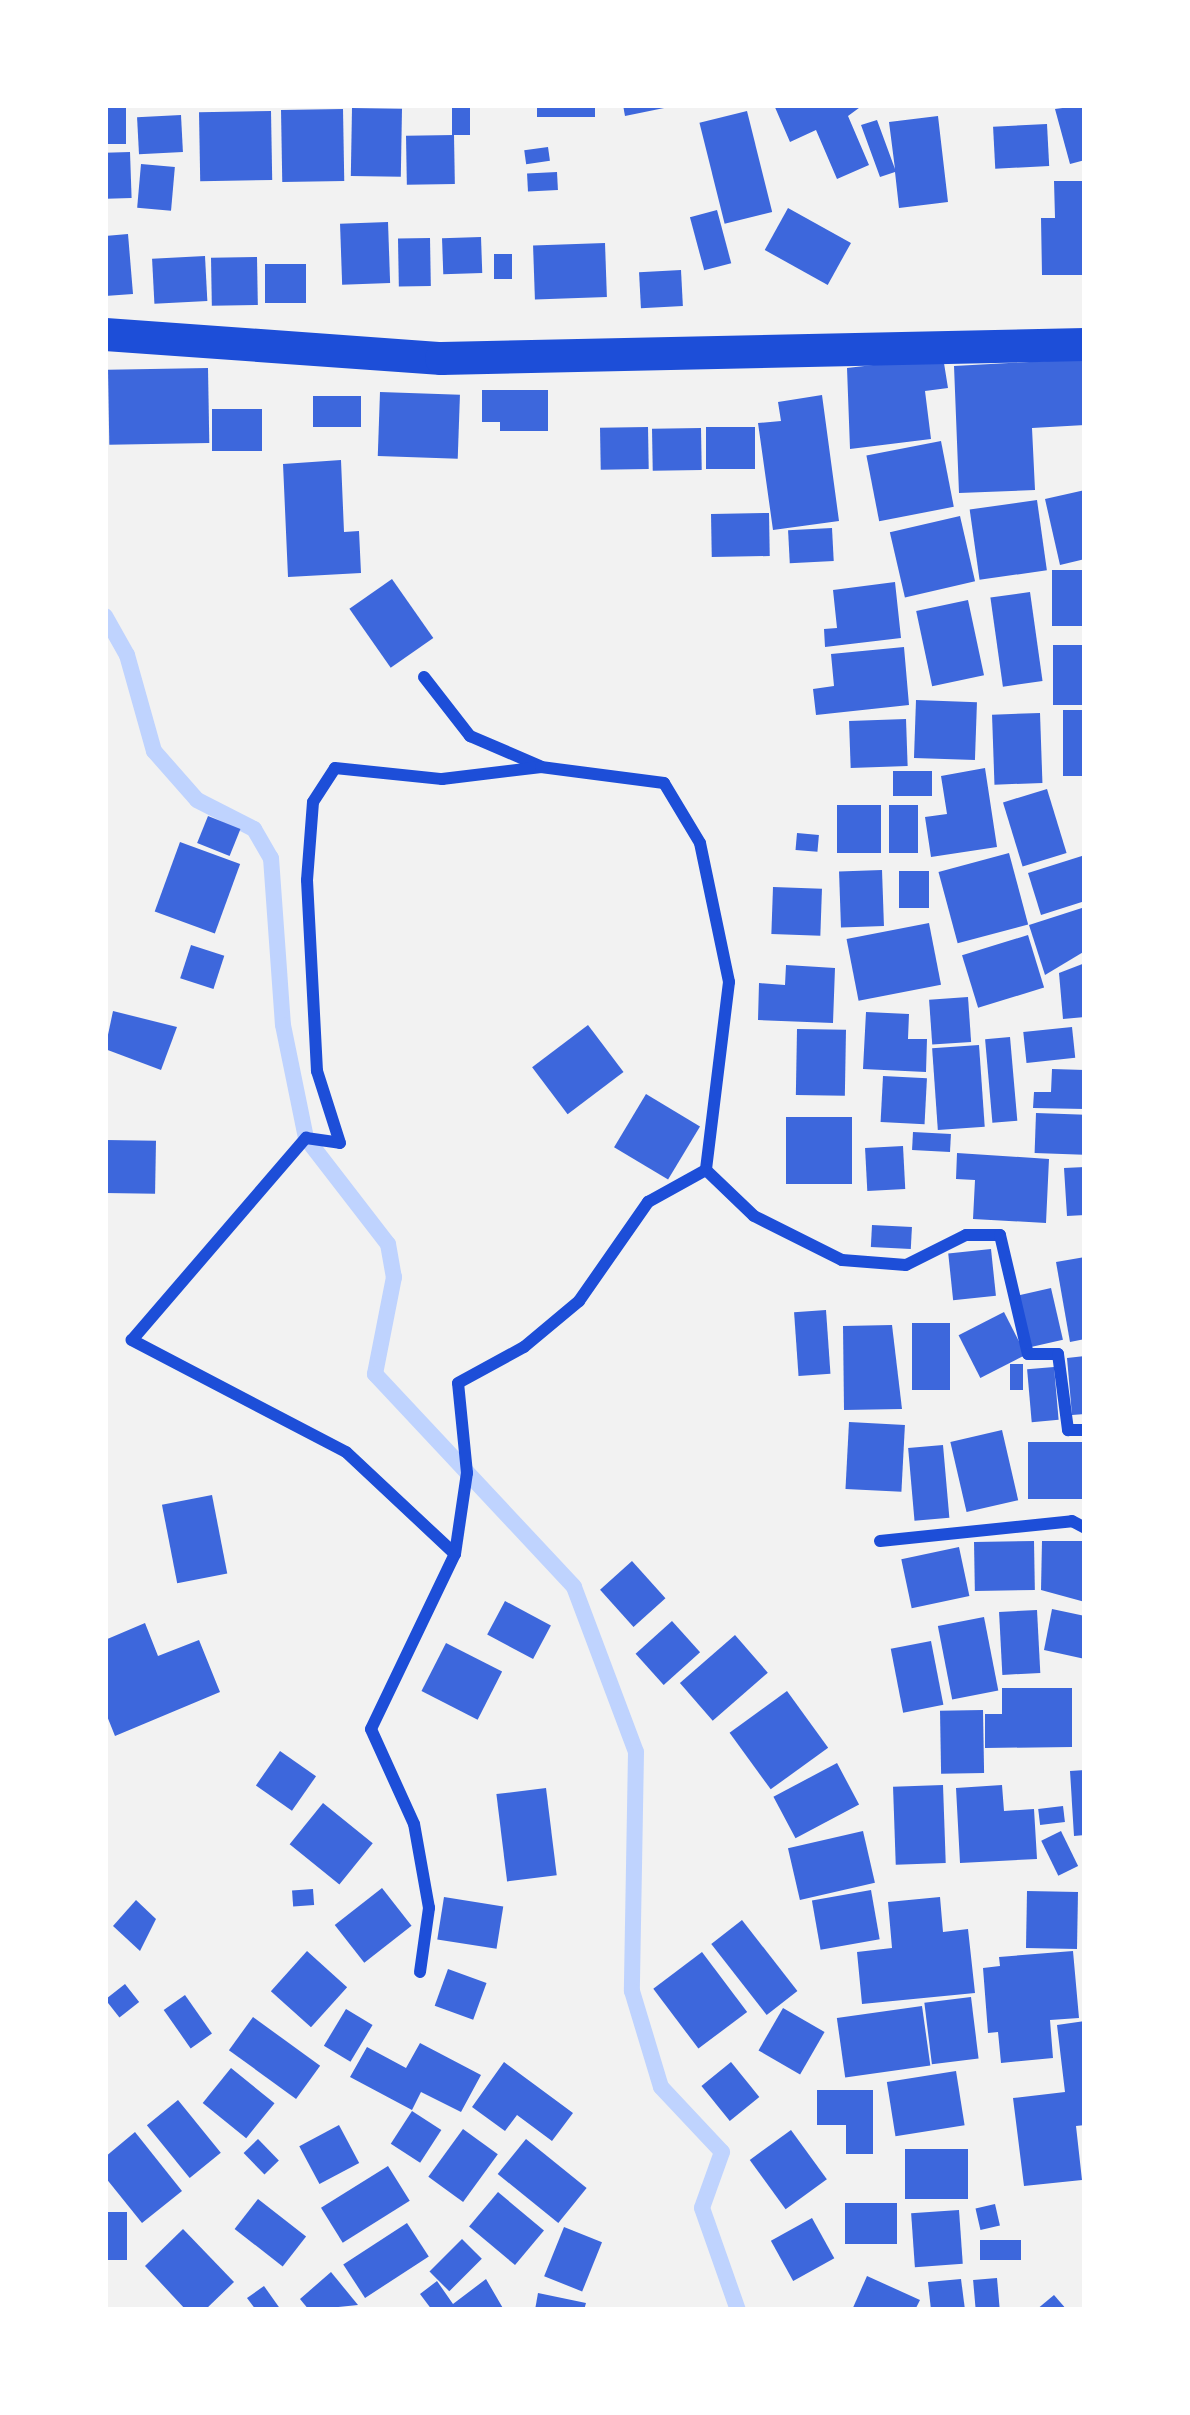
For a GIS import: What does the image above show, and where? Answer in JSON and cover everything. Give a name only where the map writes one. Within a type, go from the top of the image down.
[{"type":"highway","points":[[105,334],[441,358],[1085,344]]},
{"type":"street","points":[[424,677],[470,736],[541,766],[664,783],[700,843],[729,982],[706,1170]]},
{"type":"street","points":[[454,1554],[346,1452],[132,1340],[306,1138],[340,1143],[317,1071],[307,880],[313,802],[335,768],[442,779],[541,766]]},
{"type":"street","points":[[706,1170],[754,1216],[842,1260],[906,1265],[966,1235],[1000,1235],[1028,1354],[1058,1354],[1068,1430],[1085,1430]]},
{"type":"street","points":[[420,1972],[430,1908],[414,1824],[371,1730],[454,1554],[467,1473],[458,1383],[524,1347],[578,1301],[648,1202],[706,1170]]},
{"type":"street","points":[[880,1541],[1072,1521],[1085,1528]]},
{"type":"building","points":[[105,105],[126,105],[126,144],[105,144]]},
{"type":"building","points":[[452,105],[470,105],[470,135],[452,135]]},
{"type":"building","points":[[537,105],[595,105],[595,117],[537,117]]},
{"type":"building","points":[[623,105],[669,105],[669,107],[625,116]]},
{"type":"building","points":[[774,105],[863,105],[848,116],[869,165],[837,179],[816,130],[790,142]]},
{"type":"building","points":[[1085,105],[1085,160],[1070,164],[1055,109]]},
{"type":"building","points":[[352,108],[402,109],[401,177],[351,176]]},
{"type":"building","points":[[343,109],[344,181],[282,182],[281,110]]},
{"type":"building","points":[[271,111],[272,180],[200,181],[199,112]]},
{"type":"building","points":[[747,111],[772,212],[725,224],[699,123]]},
{"type":"building","points":[[181,115],[183,152],[139,154],[137,117]]},
{"type":"building","points":[[938,116],[948,202],[899,208],[895,172],[880,177],[861,125],[877,120],[895,169],[889,122]]},
{"type":"building","points":[[1047,124],[1049,166],[995,169],[993,127]]},
{"type":"building","points":[[454,135],[455,184],[407,185],[406,136]]},
{"type":"building","points":[[548,147],[550,161],[526,164],[524,150]]},
{"type":"building","points":[[130,152],[132,198],[107,199],[105,153]]},
{"type":"building","points":[[141,164],[175,167],[171,211],[137,208]]},
{"type":"building","points":[[557,172],[558,190],[528,192],[527,174]]},
{"type":"building","points":[[1054,181],[1085,181],[1085,275],[1042,275],[1041,218],[1055,218]]},
{"type":"building","points":[[788,208],[851,243],[828,285],[765,250]]},
{"type":"building","points":[[717,210],[731,263],[704,270],[690,217]]},
{"type":"building","points":[[388,222],[390,283],[342,285],[340,224]]},
{"type":"building","points":[[128,234],[133,294],[105,296],[105,236]]},
{"type":"building","points":[[481,237],[482,273],[443,274],[442,238]]},
{"type":"building","points":[[430,238],[431,286],[399,287],[398,239]]},
{"type":"building","points":[[605,243],[607,297],[535,299],[533,246]]},
{"type":"building","points":[[494,254],[512,254],[512,279],[494,279]]},
{"type":"building","points":[[205,256],[207,301],[154,304],[152,259]]},
{"type":"building","points":[[257,257],[258,305],[212,306],[211,258]]},
{"type":"building","points":[[265,264],[306,264],[306,303],[265,303]]},
{"type":"building","points":[[681,270],[683,306],[641,308],[639,272]]},
{"type":"building","points":[[943,357],[948,388],[925,391],[931,439],[850,449],[847,368]]},
{"type":"building","points":[[1083,359],[1085,425],[1032,428],[1035,490],[959,493],[954,366]]},
{"type":"building","points":[[208,368],[209,443],[109,445],[108,370]]},
{"type":"building","points":[[482,390],[548,390],[548,431],[500,431],[500,422],[482,422]]},
{"type":"building","points":[[380,392],[460,395],[458,459],[378,456]]},
{"type":"building","points":[[822,395],[839,521],[773,530],[758,423],[781,421],[778,402]]},
{"type":"building","points":[[313,396],[361,396],[361,427],[313,427]]},
{"type":"building","points":[[212,409],[262,409],[262,451],[212,451]]},
{"type":"building","points":[[648,427],[649,469],[601,470],[600,428]]},
{"type":"building","points":[[706,427],[755,427],[755,469],[706,469]]},
{"type":"building","points":[[701,428],[702,470],[653,471],[652,429]]},
{"type":"building","points":[[941,441],[954,507],[879,521],[866,456]]},
{"type":"building","points":[[341,460],[344,532],[359,531],[361,573],[288,577],[283,464]]},
{"type":"building","points":[[1085,490],[1085,559],[1060,565],[1045,499]]},
{"type":"building","points":[[1037,500],[1047,570],[980,580],[970,509]]},
{"type":"building","points":[[769,513],[770,556],[712,557],[711,514]]},
{"type":"building","points":[[960,516],[975,581],[905,597],[890,532]]},
{"type":"building","points":[[832,528],[834,561],[790,563],[788,530]]},
{"type":"building","points":[[1052,570],[1085,570],[1085,626],[1052,626]]},
{"type":"building","points":[[392,579],[433,638],[391,668],[349,609]]},
{"type":"building","points":[[895,582],[901,638],[825,647],[824,629],[837,628],[833,590]]},
{"type":"building","points":[[1030,592],[1043,681],[1003,687],[990,598]]},
{"type":"building","points":[[968,600],[984,675],[932,686],[916,611]]},
{"type":"building","points":[[1053,645],[1085,645],[1085,705],[1053,705]]},
{"type":"building","points":[[904,647],[909,705],[816,715],[813,689],[834,686],[831,654]]},
{"type":"building","points":[[916,700],[977,702],[975,760],[914,758]]},
{"type":"building","points":[[1063,710],[1085,710],[1085,776],[1063,776]]},
{"type":"building","points":[[1040,713],[1042,783],[994,785],[992,715]]},
{"type":"building","points":[[906,719],[908,766],[851,768],[849,721]]},
{"type":"building","points":[[985,768],[997,847],[931,857],[925,817],[947,814],[941,776]]},
{"type":"building","points":[[893,771],[932,771],[932,796],[893,796]]},
{"type":"building","points":[[1047,789],[1067,853],[1023,867],[1003,802]]},
{"type":"building","points":[[837,805],[881,805],[881,853],[837,853]]},
{"type":"building","points":[[889,805],[918,805],[918,853],[889,853]]},
{"type":"building","points":[[208,816],[240,829],[230,856],[197,843]]},
{"type":"building","points":[[797,833],[819,835],[817,852],[796,850]]},
{"type":"building","points":[[180,842],[240,864],[215,933],[155,912]]},
{"type":"building","points":[[1009,853],[1028,924],[958,943],[938,872]]},
{"type":"building","points":[[1085,855],[1085,901],[1041,915],[1028,873]]},
{"type":"building","points":[[882,870],[884,926],[841,927],[839,872]]},
{"type":"building","points":[[899,871],[929,871],[929,908],[899,908]]},
{"type":"building","points":[[773,887],[822,889],[820,936],[771,934]]},
{"type":"building","points":[[1085,907],[1085,951],[1045,975],[1029,925]]},
{"type":"building","points":[[929,923],[941,985],[859,1001],[847,939]]},
{"type":"building","points":[[1028,935],[1044,988],[978,1008],[962,955]]},
{"type":"building","points":[[191,945],[224,956],[213,989],[180,978]]},
{"type":"building","points":[[1085,963],[1085,1017],[1063,1019],[1059,973]]},
{"type":"building","points":[[786,965],[835,968],[833,1023],[758,1020],[759,983],[785,985]]},
{"type":"building","points":[[968,997],[971,1042],[932,1045],[929,1000]]},
{"type":"building","points":[[113,1011],[177,1027],[161,1070],[105,1049]]},
{"type":"building","points":[[866,1012],[909,1014],[908,1039],[927,1039],[926,1072],[863,1069]]},
{"type":"building","points":[[588,1025],[624,1072],[568,1114],[532,1067]]},
{"type":"building","points":[[1072,1027],[1075,1058],[1027,1063],[1023,1032]]},
{"type":"building","points":[[797,1029],[846,1030],[845,1096],[796,1095]]},
{"type":"building","points":[[1010,1037],[1017,1121],[992,1123],[985,1039]]},
{"type":"building","points":[[979,1045],[985,1127],[938,1130],[932,1048]]},
{"type":"building","points":[[1052,1069],[1085,1070],[1085,1109],[1033,1108],[1034,1092],[1051,1092]]},
{"type":"building","points":[[883,1076],[927,1078],[925,1124],[881,1122]]},
{"type":"building","points":[[646,1094],[700,1126],[668,1180],[614,1147]]},
{"type":"building","points":[[1036,1113],[1085,1115],[1084,1155],[1035,1153]]},
{"type":"building","points":[[786,1117],[852,1117],[852,1184],[786,1184]]},
{"type":"building","points":[[913,1132],[951,1134],[950,1152],[912,1150]]},
{"type":"building","points":[[106,1140],[156,1141],[155,1194],[105,1193]]},
{"type":"building","points":[[903,1146],[905,1189],[867,1191],[865,1148]]},
{"type":"building","points":[[957,1153],[1049,1159],[1046,1223],[973,1219],[975,1180],[956,1179]]},
{"type":"building","points":[[1085,1167],[1085,1215],[1067,1216],[1064,1168]]},
{"type":"building","points":[[872,1225],[912,1227],[911,1249],[871,1247]]},
{"type":"building","points":[[991,1249],[996,1296],[953,1300],[948,1253]]},
{"type":"building","points":[[1085,1257],[1085,1339],[1070,1342],[1056,1262]]},
{"type":"building","points":[[1051,1288],[1063,1340],[1029,1348],[1017,1296]]},
{"type":"building","points":[[826,1310],[830,1374],[799,1376],[794,1312]]},
{"type":"building","points":[[1004,1312],[1026,1355],[980,1378],[959,1335]]},
{"type":"building","points":[[912,1323],[950,1323],[950,1390],[912,1390]]},
{"type":"building","points":[[892,1325],[902,1409],[844,1410],[843,1326]]},
{"type":"building","points":[[1085,1356],[1085,1414],[1072,1415],[1067,1358]]},
{"type":"building","points":[[1010,1364],[1023,1364],[1023,1390],[1010,1390]]},
{"type":"building","points":[[1054,1367],[1059,1420],[1032,1422],[1027,1369]]},
{"type":"building","points":[[849,1422],[905,1425],[901,1492],[845,1489]]},
{"type":"building","points":[[1002,1430],[1018,1500],[967,1512],[950,1442]]},
{"type":"building","points":[[1028,1442],[1085,1442],[1085,1499],[1028,1499]]},
{"type":"building","points":[[943,1445],[949,1518],[914,1521],[908,1448]]},
{"type":"building","points":[[212,1495],[227,1574],[177,1583],[162,1505]]},
{"type":"building","points":[[1034,1541],[1035,1590],[975,1591],[974,1542]]},
{"type":"building","points":[[1042,1541],[1084,1541],[1085,1602],[1041,1590]]},
{"type":"building","points":[[959,1547],[969,1596],[912,1608],[901,1559]]},
{"type":"building","points":[[632,1561],[665,1598],[634,1627],[600,1590]]},
{"type":"building","points":[[505,1601],[551,1625],[533,1659],[487,1635]]},
{"type":"building","points":[[1052,1609],[1085,1616],[1085,1659],[1044,1650]]},
{"type":"building","points":[[1037,1610],[1040,1673],[1002,1675],[999,1612]]},
{"type":"building","points":[[984,1617],[998,1691],[952,1700],[938,1626]]},
{"type":"building","points":[[672,1621],[700,1652],[664,1685],[636,1654]]},
{"type":"building","points":[[145,1623],[158,1656],[199,1640],[220,1692],[115,1736],[105,1711],[105,1640]]},
{"type":"building","points":[[735,1635],[768,1673],[713,1721],[680,1683]]},
{"type":"building","points":[[931,1641],[943,1705],[903,1713],[891,1649]]},
{"type":"building","points":[[446,1643],[502,1672],[478,1720],[421,1691]]},
{"type":"building","points":[[1002,1688],[1072,1688],[1072,1747],[985,1748],[985,1714],[1002,1714]]},
{"type":"building","points":[[787,1691],[828,1748],[771,1789],[730,1733]]},
{"type":"building","points":[[983,1710],[984,1773],[941,1774],[940,1711]]},
{"type":"building","points":[[280,1751],[316,1776],[292,1811],[256,1785]]},
{"type":"building","points":[[837,1763],[859,1804],[795,1838],[773,1797]]},
{"type":"building","points":[[1085,1770],[1085,1835],[1074,1836],[1070,1771]]},
{"type":"building","points":[[943,1785],[946,1863],[896,1865],[893,1787]]},
{"type":"building","points":[[1002,1785],[1004,1811],[1034,1809],[1037,1859],[960,1863],[956,1788]]},
{"type":"building","points":[[546,1788],[557,1875],[507,1881],[496,1794]]},
{"type":"building","points":[[323,1803],[373,1843],[339,1884],[290,1844]]},
{"type":"building","points":[[1063,1806],[1065,1822],[1040,1825],[1038,1809]]},
{"type":"building","points":[[863,1831],[875,1883],[800,1900],[788,1848]]},
{"type":"building","points":[[1061,1831],[1078,1866],[1058,1876],[1041,1841]]},
{"type":"building","points":[[382,1888],[412,1926],[364,1963],[335,1925]]},
{"type":"building","points":[[313,1889],[314,1905],[293,1906],[292,1890]]},
{"type":"building","points":[[871,1890],[880,1939],[821,1950],[812,1900]]},
{"type":"building","points":[[1027,1891],[1078,1892],[1077,1949],[1026,1948]]},
{"type":"building","points":[[444,1897],[503,1906],[497,1949],[437,1939]]},
{"type":"building","points":[[940,1897],[943,1932],[968,1929],[975,1993],[862,2004],[857,1952],[892,1948],[888,1902]]},
{"type":"building","points":[[136,1900],[156,1919],[140,1951],[113,1926]]},
{"type":"building","points":[[742,1920],[797,1991],[767,2015],[711,1944]]},
{"type":"building","points":[[307,1951],[347,1987],[311,2027],[271,1991]]},
{"type":"building","points":[[1073,1951],[1079,2018],[1050,2020],[1053,2058],[1001,2063],[998,2032],[988,2033],[983,1968],[1000,1966],[999,1957]]},
{"type":"building","points":[[702,1952],[747,2012],[698,2049],[653,1989]]},
{"type":"building","points":[[448,1969],[487,1983],[473,2020],[435,2006]]},
{"type":"building","points":[[125,1984],[139,2002],[119,2018],[105,1999]]},
{"type":"building","points":[[185,1995],[212,2034],[191,2048],[164,2010]]},
{"type":"building","points":[[971,1997],[979,2059],[932,2064],[924,2003]]},
{"type":"building","points":[[922,2006],[930,2065],[845,2077],[837,2018]]},
{"type":"building","points":[[783,2008],[825,2032],[800,2074],[759,2050]]},
{"type":"building","points":[[346,2009],[373,2025],[350,2062],[324,2046]]},
{"type":"building","points":[[253,2017],[320,2066],[296,2099],[229,2050]]},
{"type":"building","points":[[1085,2021],[1085,2125],[1076,2126],[1082,2180],[1024,2186],[1013,2098],[1065,2092],[1057,2025]]},
{"type":"building","points":[[420,2043],[481,2075],[461,2112],[421,2092],[412,2110],[350,2077],[367,2047],[406,2068]]},
{"type":"building","points":[[504,2062],[573,2113],[552,2141],[517,2115],[505,2131],[472,2107]]},
{"type":"building","points":[[731,2062],[759,2097],[730,2121],[701,2086]]},
{"type":"building","points":[[231,2068],[275,2103],[246,2138],[203,2103]]},
{"type":"building","points":[[956,2071],[965,2125],[895,2136],[887,2082]]},
{"type":"building","points":[[817,2090],[873,2090],[873,2154],[846,2154],[846,2125],[817,2125]]},
{"type":"building","points":[[178,2100],[221,2153],[190,2178],[147,2125]]},
{"type":"building","points":[[412,2111],[441,2130],[420,2163],[391,2144]]},
{"type":"building","points":[[339,2125],[359,2163],[319,2184],[299,2146]]},
{"type":"building","points":[[463,2129],[498,2154],[463,2202],[428,2177]]},
{"type":"building","points":[[791,2130],[827,2179],[786,2209],[750,2160]]},
{"type":"building","points":[[135,2132],[182,2191],[142,2223],[105,2177],[105,2157]]},
{"type":"building","points":[[258,2139],[279,2161],[264,2174],[244,2153]]},
{"type":"building","points":[[526,2139],[587,2188],[558,2223],[498,2174]]},
{"type":"building","points":[[905,2149],[968,2149],[968,2199],[905,2199]]},
{"type":"building","points":[[388,2166],[410,2201],[343,2243],[321,2208]]},
{"type":"building","points":[[498,2192],[544,2231],[515,2265],[469,2226]]},
{"type":"building","points":[[258,2199],[306,2237],[283,2266],[235,2229]]},
{"type":"building","points":[[845,2203],[897,2203],[897,2244],[845,2244]]},
{"type":"building","points":[[995,2204],[1000,2225],[980,2230],[976,2208]]},
{"type":"building","points":[[959,2210],[963,2264],[915,2267],[911,2213]]},
{"type":"building","points":[[105,2212],[127,2212],[127,2260],[105,2260]]},
{"type":"building","points":[[812,2218],[834,2258],[793,2281],[771,2241]]},
{"type":"building","points":[[407,2223],[429,2257],[365,2298],[343,2264]]},
{"type":"building","points":[[564,2227],[602,2242],[582,2291],[544,2276]]},
{"type":"building","points":[[183,2229],[234,2282],[205,2310],[186,2310],[145,2266]]},
{"type":"building","points":[[462,2239],[482,2259],[449,2291],[429,2272]]},
{"type":"building","points":[[980,2240],[1021,2240],[1021,2260],[980,2260]]},
{"type":"building","points":[[331,2272],[358,2305],[309,2310],[300,2299]]},
{"type":"building","points":[[867,2276],[920,2300],[915,2310],[852,2310]]},
{"type":"building","points":[[997,2278],[1000,2310],[976,2310],[973,2280]]},
{"type":"building","points":[[486,2279],[504,2310],[432,2310],[420,2294],[437,2281],[453,2304]]},
{"type":"building","points":[[961,2279],[965,2310],[931,2310],[928,2282]]},
{"type":"building","points":[[264,2286],[281,2310],[256,2310],[247,2298]]},
{"type":"building","points":[[538,2293],[586,2303],[584,2310],[535,2310]]},
{"type":"building","points":[[1054,2295],[1067,2310],[1036,2310]]},
{"type":"waterway","points":[[105,616],[127,655],[154,751],[197,800],[254,829],[271,858],[283,1025],[306,1138],[388,1244],[394,1277],[375,1374],[574,1587],[636,1752],[632,1991],[661,2087],[722,2152],[702,2208],[738,2310]]}]
